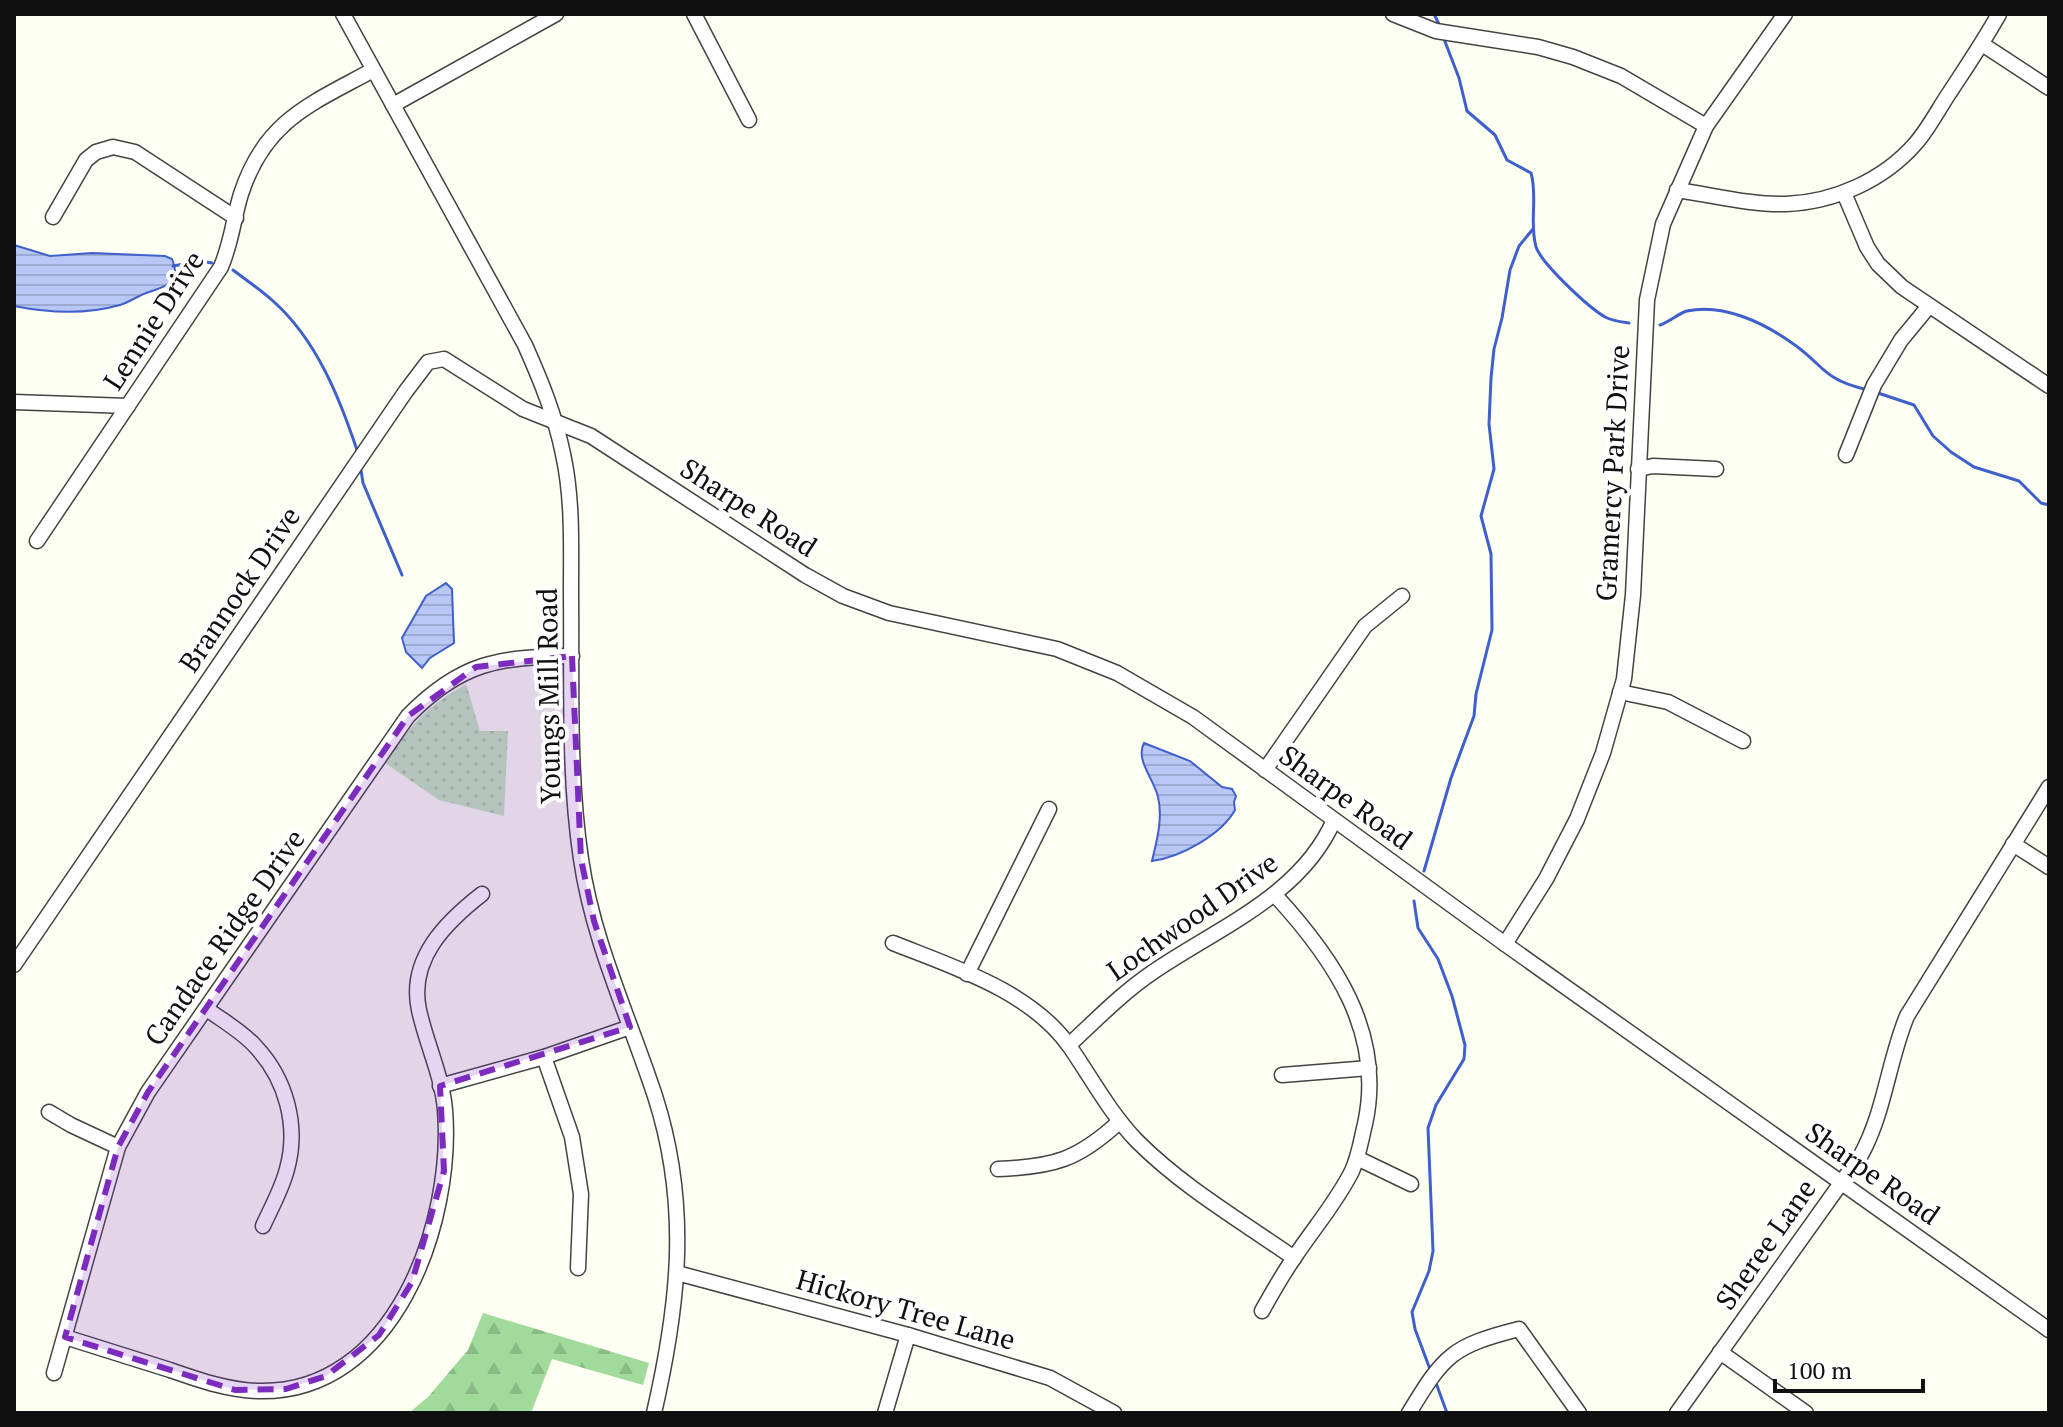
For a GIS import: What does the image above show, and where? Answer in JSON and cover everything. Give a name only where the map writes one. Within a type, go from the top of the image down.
[{"type":"street","name":"Youngs Mill Road","points":[[343,14],[525,345],[544,388],[564,456],[571,530],[575,802],[581,859],[594,921],[655,1096],[669,1146],[678,1208],[673,1314],[654,1413]]},
{"type":"street","points":[[393,105],[556,14]]},
{"type":"street","points":[[694,14],[749,120]]},
{"type":"street","points":[[1393,14],[1436,31],[1538,47],[1573,57],[1621,76],[1706,126]]},
{"type":"street","name":"Gramercy Park Drive","points":[[1505,944],[1546,879],[1577,819],[1603,753],[1620,692],[1633,595],[1647,300],[1663,224],[1706,126],[1785,14]]},
{"type":"street","points":[[1677,190],[1785,204],[1844,193],[1890,166],[1915,144],[1999,14]]},
{"type":"street","points":[[1982,44],[2049,88]]},
{"type":"street","name":"Lennie Drive","points":[[37,541],[221,267],[231,244],[246,180],[264,149],[295,113],[373,70]]},
{"type":"street","points":[[53,217],[86,160],[96,152],[113,147],[135,152],[236,218]]},
{"type":"street","points":[[1844,193],[1867,247],[1878,264],[1902,287],[2049,386]]},
{"type":"street","points":[[1846,455],[1874,385],[1901,340],[1929,306]]},
{"type":"street","name":"Brannock Drive","points":[[14,965],[424,366],[436,359],[444,359],[523,409],[555,421]]},
{"type":"street","points":[[14,402],[128,406]]},
{"type":"street","name":"Sharpe Road","points":[[555,421],[591,436],[805,575],[843,596],[889,613],[1015,638],[1088,660],[1146,688],[1193,717],[1505,944],[2049,1330]]},
{"type":"street","points":[[1638,469],[1653,466],[1716,469]]},
{"type":"street","points":[[1265,770],[1365,626],[1402,596]]},
{"type":"street","name":"Candace Ridge Drive","points":[[54,1373],[118,1147],[148,1092],[408,716],[425,699],[476,667],[504,659],[572,656]]},
{"type":"street","points":[[1620,692],[1668,702],[1743,741]]},
{"type":"street","name":"Sheree Lane","points":[[1677,1413],[1861,1155],[1882,1108],[1895,1047],[1907,1016],[2049,787]]},
{"type":"street","points":[[967,974],[1049,809]]},
{"type":"street","name":"Lochwood Drive","points":[[1069,1045],[1134,986],[1275,895],[1311,860],[1334,820]]},
{"type":"street","points":[[2013,844],[2049,867]]},
{"type":"street","points":[[65,1337],[235,1390],[286,1389],[326,1376],[349,1364],[364,1351],[396,1312],[412,1282],[432,1230],[444,1171],[445,1109],[418,1008],[418,985],[424,959],[450,919],[482,894]]},
{"type":"street","points":[[1262,1311],[1337,1196],[1357,1158],[1368,1110],[1366,1041],[1347,990],[1306,931],[1275,895]]},
{"type":"street","points":[[893,943],[1014,997],[1044,1018],[1069,1045],[1119,1122],[1181,1181],[1294,1258]]},
{"type":"street","points":[[207,1009],[255,1045],[274,1070],[286,1099],[292,1135],[290,1155],[286,1173],[263,1226]]},
{"type":"street","points":[[440,1086],[544,1057],[630,1027]]},
{"type":"street","points":[[544,1057],[572,1137],[581,1194],[578,1268]]},
{"type":"street","points":[[1282,1075],[1369,1068]]},
{"type":"street","points":[[49,1112],[118,1147]]},
{"type":"street","points":[[998,1169],[1037,1167],[1072,1156],[1088,1149],[1119,1122]]},
{"type":"street","points":[[1357,1158],[1411,1184]]},
{"type":"street","name":"Hickory Tree Lane","points":[[677,1273],[908,1335],[1050,1378],[1114,1413]]},
{"type":"street","points":[[1409,1413],[1447,1359],[1477,1340],[1519,1329],[1579,1413]]},
{"type":"street","points":[[885,1413],[908,1335]]},
{"type":"street","points":[[1720,1352],[1806,1413]]},
{"type":"highlighted area","points":[[572,656],[581,859],[594,921],[630,1027],[440,1086],[444,1171],[412,1282],[379,1335],[326,1376],[286,1389],[235,1390],[65,1337],[118,1147],[148,1092],[408,716],[476,667]]},
{"type":"green space","points":[[466,684],[480,731],[508,731],[504,816],[439,800],[385,763],[420,718]]},
{"type":"green space","points":[[483,1313],[649,1363],[643,1385],[552,1359],[531,1413],[409,1413],[428,1397],[468,1350]]},
{"type":"water","points":[[14,245],[50,256],[92,253],[165,256],[172,259],[175,274],[166,286],[107,308],[67,312],[14,306]]},
{"type":"water","points":[[446,583],[452,589],[454,643],[430,658],[422,668],[406,652],[402,638],[426,596]]},
{"type":"water","points":[[1144,743],[1190,761],[1222,787],[1232,789],[1236,796],[1235,810],[1210,836],[1187,850],[1152,861],[1160,813],[1156,790],[1143,763]]},
{"type":"waterway","points":[[1434,14],[1441,28]]},
{"type":"waterway","points":[[1444,39],[1459,78],[1467,111],[1495,135],[1507,160],[1531,173],[1534,238],[1540,254],[1566,285],[1597,312],[1629,323]]},
{"type":"waterway","points":[[1424,871],[1451,778],[1474,716],[1476,694],[1492,630],[1491,554],[1481,516],[1494,469],[1489,424],[1491,378],[1510,270],[1519,246],[1533,229]]},
{"type":"waterway","points":[[173,266],[200,261],[212,263]]},
{"type":"waterway","points":[[233,270],[273,301],[302,334],[335,391],[358,453]]},
{"type":"waterway","points":[[1660,325],[1684,312],[1701,309],[1742,316],[1781,336],[1839,381],[1864,389]]},
{"type":"waterway","points":[[1878,393],[1914,405],[1933,436],[1951,452],[1974,467],[2019,481],[2041,503],[2049,505]]},
{"type":"waterway","points":[[361,470],[363,483],[402,575]]},
{"type":"waterway","points":[[1414,901],[1418,928],[1438,959],[1465,1045],[1464,1059],[1436,1105],[1428,1128],[1433,1251],[1429,1271],[1412,1312],[1431,1372]]},
{"type":"waterway","points":[[1436,1383],[1447,1413]]}]
